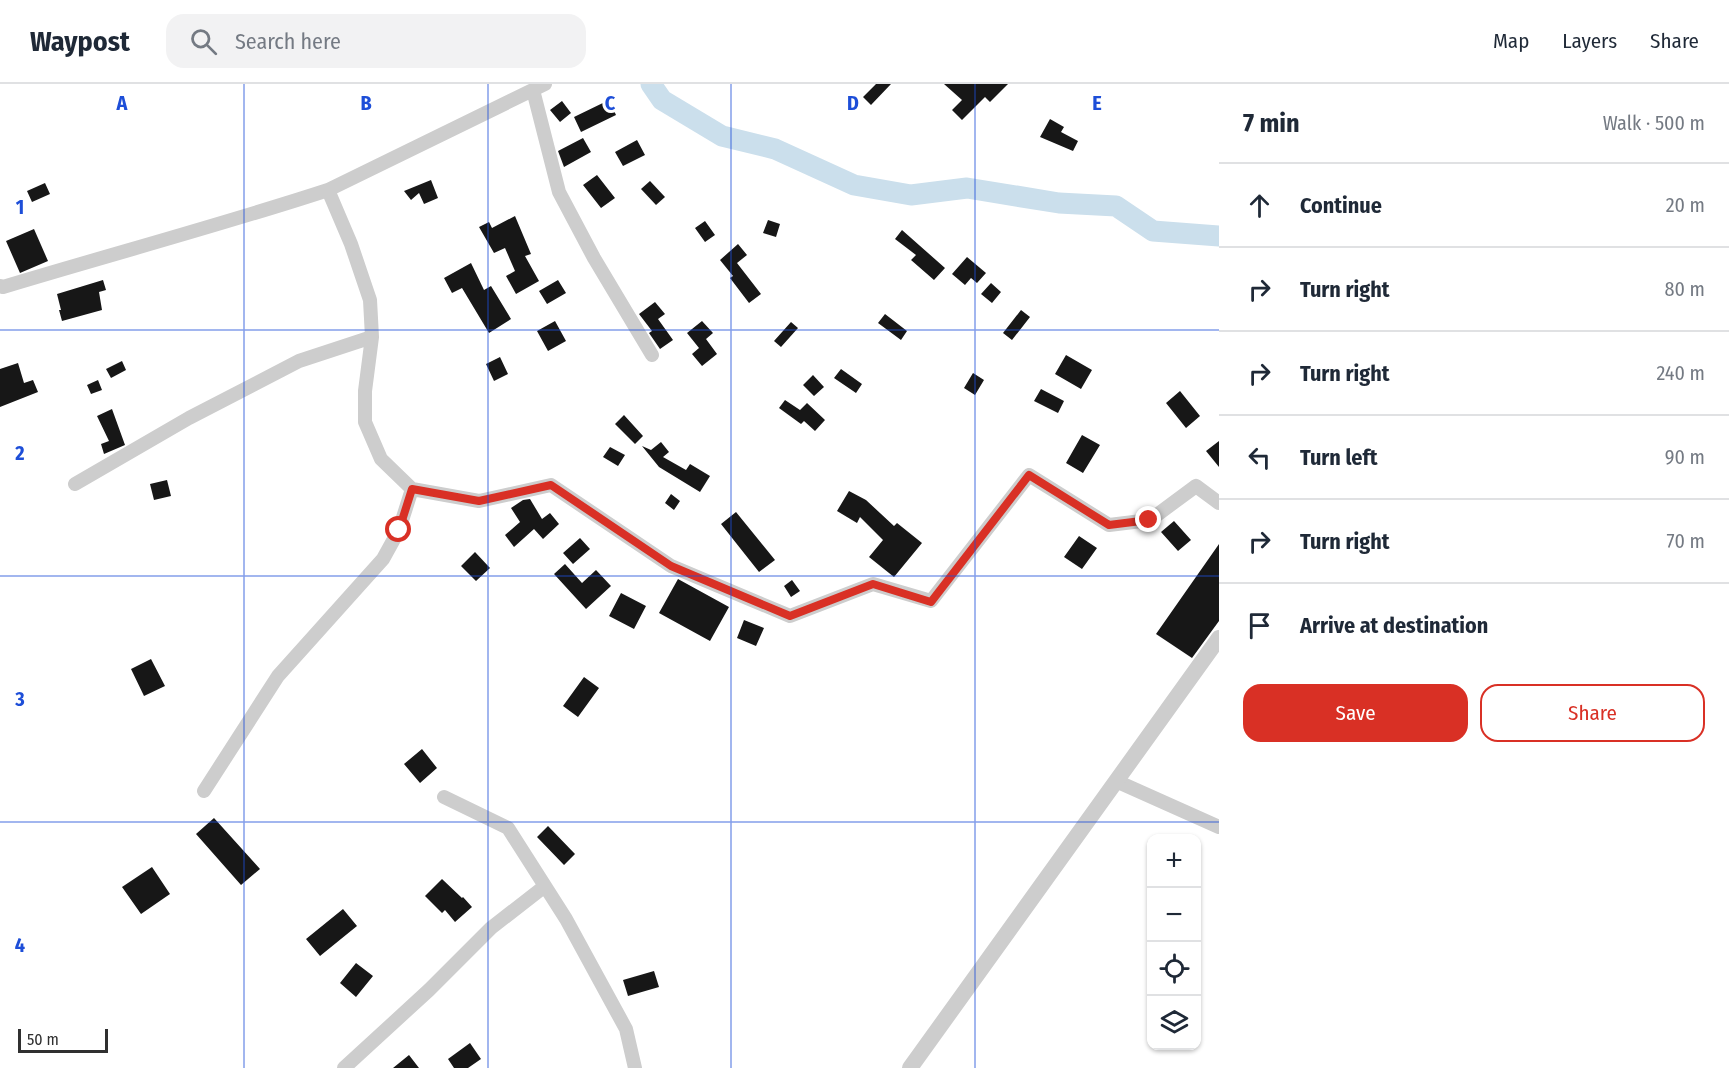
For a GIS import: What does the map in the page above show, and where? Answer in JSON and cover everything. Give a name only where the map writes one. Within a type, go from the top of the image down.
[{"type":"street","points":[[0,286],[168,237],[201,231],[328,190],[539,87],[559,192],[594,258],[652,355]]},
{"type":"street","points":[[328,190],[351,244],[370,300],[372,337],[365,392],[365,422],[381,459],[412,489],[479,501],[551,485],[671,566],[790,616],[873,584],[931,602],[1029,475],[1109,525],[1149,520],[1196,486],[1219,503]]},
{"type":"street","points":[[75,484],[189,418],[299,361],[372,337]]},
{"type":"street","points":[[204,791],[279,676],[383,559],[399,530],[412,489]]},
{"type":"street","points":[[910,1068],[1219,638]]},
{"type":"street","points":[[1116,781],[1219,826]]},
{"type":"street","points":[[444,797],[508,828],[566,919],[626,1029],[635,1068]]},
{"type":"street","points":[[344,1068],[492,928],[545,886]]},
{"type":"building","points":[[876,84],[891,84],[871,105],[863,97]]},
{"type":"building","points":[[944,84],[1008,84],[990,102],[985,97],[962,120],[952,110],[962,100]]},
{"type":"building","points":[[609,100],[616,115],[581,132],[574,117]]},
{"type":"building","points":[[562,101],[571,113],[560,122],[550,110]]},
{"type":"building","points":[[1050,119],[1064,127],[1061,132],[1078,141],[1073,151],[1040,137]]},
{"type":"building","points":[[583,138],[591,152],[564,167],[558,151]]},
{"type":"building","points":[[637,140],[645,155],[623,166],[615,152]]},
{"type":"building","points":[[597,175],[615,198],[601,208],[583,185]]},
{"type":"building","points":[[431,180],[438,198],[424,204],[419,193],[411,200],[404,191]]},
{"type":"building","points":[[650,181],[665,197],[656,205],[641,189]]},
{"type":"building","points":[[45,183],[50,194],[32,202],[27,191]]},
{"type":"building","points":[[515,216],[531,254],[525,256],[539,281],[516,294],[506,276],[515,271],[505,248],[494,253],[479,227],[489,222],[492,228]]},
{"type":"building","points":[[768,220],[780,224],[776,237],[763,233]]},
{"type":"building","points":[[705,221],[715,235],[705,242],[695,228]]},
{"type":"building","points":[[34,229],[48,261],[20,273],[6,241]]},
{"type":"building","points":[[902,230],[945,268],[934,280],[911,260],[916,255],[895,239]]},
{"type":"building","points":[[738,244],[747,255],[737,263],[761,294],[749,303],[730,278],[733,276],[720,260]]},
{"type":"building","points":[[967,257],[986,273],[977,283],[971,278],[965,285],[952,274]]},
{"type":"building","points":[[471,263],[484,290],[491,286],[511,319],[489,333],[462,288],[452,293],[444,278]]},
{"type":"building","points":[[103,280],[106,290],[99,292],[102,310],[62,321],[57,294]]},
{"type":"building","points":[[558,280],[566,293],[547,304],[539,291]]},
{"type":"building","points":[[991,283],[1001,292],[992,303],[981,294]]},
{"type":"building","points":[[655,302],[665,314],[658,319],[673,340],[660,349],[649,333],[652,331],[639,314]]},
{"type":"building","points":[[1021,310],[1030,317],[1012,340],[1003,333]]},
{"type":"building","points":[[885,314],[907,331],[901,340],[878,323]]},
{"type":"building","points":[[555,321],[566,341],[548,351],[537,331]]},
{"type":"building","points":[[702,321],[713,333],[706,339],[717,354],[702,366],[692,354],[699,348],[687,333]]},
{"type":"building","points":[[791,322],[798,328],[781,347],[774,341]]},
{"type":"building","points":[[1066,355],[1092,370],[1081,389],[1055,374]]},
{"type":"building","points":[[500,357],[508,374],[494,381],[486,364]]},
{"type":"building","points":[[122,361],[126,370],[111,378],[106,369]]},
{"type":"building","points":[[18,363],[24,383],[33,380],[38,392],[0,407],[0,369]]},
{"type":"building","points":[[841,369],[862,384],[856,393],[834,378]]},
{"type":"building","points":[[973,373],[984,380],[975,395],[964,388]]},
{"type":"building","points":[[813,375],[824,387],[814,396],[803,385]]},
{"type":"building","points":[[98,380],[102,390],[91,394],[87,385]]},
{"type":"building","points":[[1041,389],[1064,401],[1058,413],[1034,401]]},
{"type":"building","points":[[1180,391],[1200,416],[1186,428],[1166,403]]},
{"type":"building","points":[[785,400],[800,410],[807,403],[825,420],[815,431],[804,421],[801,424],[779,408]]},
{"type":"building","points":[[112,409],[125,445],[104,454],[101,444],[109,441],[97,416]]},
{"type":"building","points":[[624,415],[643,436],[635,444],[615,424]]},
{"type":"building","points":[[1082,435],[1100,445],[1083,473],[1066,463]]},
{"type":"building","points":[[1219,441],[1219,467],[1206,451]]},
{"type":"building","points":[[661,442],[669,452],[663,457],[686,470],[690,464],[710,476],[700,492],[659,467],[642,446],[651,450]]},
{"type":"building","points":[[610,447],[625,455],[618,466],[603,457]]},
{"type":"building","points":[[167,480],[171,496],[154,500],[150,484]]},
{"type":"building","points":[[849,491],[866,500],[894,526],[897,523],[922,543],[894,577],[869,557],[883,540],[860,517],[857,523],[837,511]]},
{"type":"building","points":[[671,494],[680,501],[674,510],[665,503]]},
{"type":"building","points":[[530,499],[542,519],[550,513],[559,524],[543,539],[534,529],[514,547],[505,535],[520,522],[511,508],[523,500]]},
{"type":"building","points":[[736,512],[775,560],[759,572],[721,524]]},
{"type":"building","points":[[1174,521],[1191,540],[1178,551],[1161,532]]},
{"type":"building","points":[[1079,536],[1097,548],[1082,569],[1064,557]]},
{"type":"building","points":[[580,538],[590,549],[573,564],[563,553]]},
{"type":"building","points":[[1219,544],[1219,621],[1192,658],[1156,634]]},
{"type":"building","points":[[475,552],[490,568],[476,581],[461,566]]},
{"type":"building","points":[[565,564],[582,583],[596,570],[611,586],[586,609],[554,574]]},
{"type":"building","points":[[678,579],[729,607],[710,641],[659,613]]},
{"type":"building","points":[[792,580],[800,591],[791,597],[784,586]]},
{"type":"building","points":[[621,593],[646,606],[634,629],[609,616]]},
{"type":"building","points":[[744,620],[764,628],[756,646],[737,638]]},
{"type":"building","points":[[151,659],[165,686],[144,696],[131,669]]},
{"type":"building","points":[[584,677],[599,688],[578,717],[563,706]]},
{"type":"building","points":[[422,749],[437,768],[420,783],[404,764]]},
{"type":"building","points":[[214,818],[260,869],[241,885],[196,834]]},
{"type":"building","points":[[548,826],[575,854],[564,865],[537,837]]},
{"type":"building","points":[[152,867],[170,894],[141,914],[122,887]]},
{"type":"building","points":[[442,879],[472,907],[455,922],[445,910],[442,913],[425,896]]},
{"type":"building","points":[[343,909],[357,926],[320,956],[306,939]]},
{"type":"building","points":[[356,963],[373,976],[356,997],[340,983]]},
{"type":"building","points":[[654,971],[659,987],[628,996],[623,980]]},
{"type":"building","points":[[470,1043],[481,1059],[468,1068],[454,1068],[448,1059]]},
{"type":"building","points":[[409,1055],[419,1068],[393,1068]]},
{"type":"waterway","points":[[651,84],[662,100],[722,136],[775,149],[854,185],[911,195],[967,188],[1059,203],[1116,206],[1153,231],[1219,236]]},
{"type":"route","points":[[399,530],[412,489],[479,501],[551,485],[671,566],[790,616],[873,584],[931,602],[1029,475],[1109,525],[1149,520]]}]
